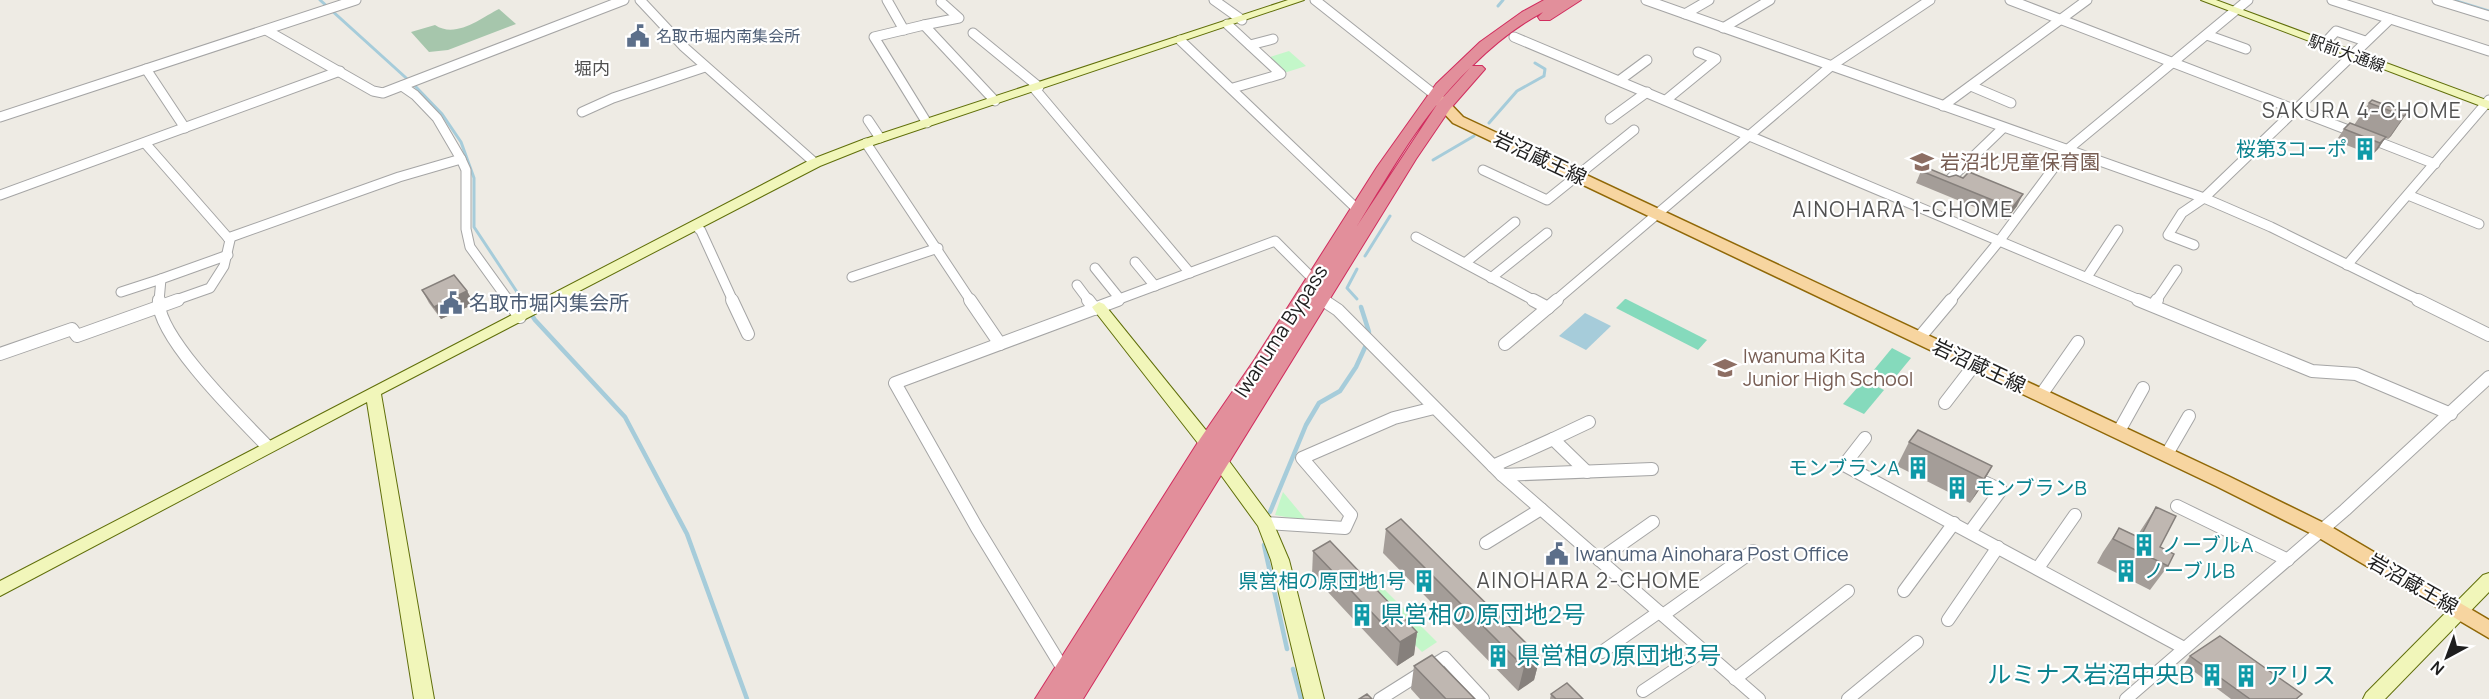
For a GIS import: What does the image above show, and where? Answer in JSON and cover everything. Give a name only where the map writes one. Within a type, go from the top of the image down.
[{"type":"highway","name":"Iwanuma Bypass","points":[[1074,696],[1220,462],[1317,290],[1358,210],[1468,59],[1527,15],[1555,0]]},
{"type":"highway","name":"Iwanuma Bypass","points":[[1047,699],[1207,444],[1317,290],[1439,100],[1514,37],[1574,0]]},
{"type":"main road","name":"岩沼蔵王線","points":[[1439,100],[1458,120],[2119,431],[2321,530],[2489,630]]},
{"type":"street","points":[[0,117],[356,0]]},
{"type":"street","points":[[266,30],[373,91],[383,93],[624,0]]},
{"type":"street","points":[[640,0],[705,67],[815,164]]},
{"type":"street","points":[[887,0],[904,30]]},
{"type":"street","points":[[1214,0],[1242,20]]},
{"type":"street","points":[[2,584],[815,164],[873,141],[1299,0]]},
{"type":"street","points":[[1315,0],[1439,100]]},
{"type":"street","points":[[1646,0],[2204,198],[2489,335]]},
{"type":"street","points":[[1685,14],[1709,0]]},
{"type":"street","points":[[1723,28],[1770,0]]},
{"type":"street","points":[[1505,344],[1831,66],[1930,0]]},
{"type":"street","points":[[2010,0],[2435,164]]},
{"type":"street","points":[[1943,106],[2087,0]]},
{"type":"street","name":"駅前大通線","points":[[2206,0],[2488,103]]},
{"type":"street","points":[[1920,337],[2000,240],[2067,150],[2175,63],[2248,0]]},
{"type":"street","points":[[2332,0],[2345,2],[2489,51]]},
{"type":"street","points":[[2437,0],[2489,16]]},
{"type":"street","points":[[927,123],[874,37],[959,18],[941,2]]},
{"type":"street","points":[[2194,245],[2168,235],[2182,213],[2204,198],[2390,19]]},
{"type":"street","points":[[1227,24],[1281,74],[1233,88]]},
{"type":"street","points":[[924,25],[995,101]]},
{"type":"street","points":[[2324,44],[2336,31],[2365,41]]},
{"type":"street","points":[[973,33],[1036,87],[1190,273]]},
{"type":"street","points":[[2207,35],[2246,49]]},
{"type":"street","points":[[1514,37],[2312,371],[2356,374],[2451,414]]},
{"type":"street","points":[[1250,45],[1272,39]]},
{"type":"street","points":[[1180,40],[1233,88],[1358,210]]},
{"type":"street","points":[[1666,100],[1716,59],[1698,52]]},
{"type":"street","points":[[1620,80],[1647,60]]},
{"type":"street","points":[[582,112],[614,98],[705,67]]},
{"type":"street","points":[[146,69],[185,128]]},
{"type":"street","points":[[0,195],[340,71]]},
{"type":"street","points":[[407,84],[437,118],[466,170],[466,229],[470,247],[525,315]]},
{"type":"street","points":[[1971,86],[2011,103]]},
{"type":"street","points":[[1610,119],[1647,92]]},
{"type":"street","points":[[2347,265],[2488,103]]},
{"type":"street","points":[[868,120],[873,141],[1000,344]]},
{"type":"street","points":[[1931,177],[1946,183],[2003,128]]},
{"type":"street","points":[[1483,170],[1547,200],[1634,130]]},
{"type":"street","points":[[0,354],[72,328],[77,336],[210,288],[228,255],[228,238],[145,143]]},
{"type":"street","points":[[228,238],[399,177],[461,159]]},
{"type":"street","points":[[2409,195],[2478,224]]},
{"type":"street","points":[[1465,263],[1515,222]]},
{"type":"street","points":[[696,226],[701,231],[748,334]]},
{"type":"street","points":[[2086,277],[2118,230]]},
{"type":"street","points":[[1491,278],[1546,233]]},
{"type":"street","points":[[1416,237],[1548,308]]},
{"type":"street","points":[[1065,672],[977,528],[895,383],[1275,241],[1317,290],[1498,470],[1759,699]]},
{"type":"street","points":[[852,277],[938,248]]},
{"type":"street","points":[[121,292],[228,255]]},
{"type":"street","points":[[1135,262],[1155,286]]},
{"type":"street","points":[[1095,268],[1120,299]]},
{"type":"street","points":[[2154,305],[2176,270]]},
{"type":"street","points":[[161,279],[158,306],[164,321],[186,357],[228,406],[268,447]]},
{"type":"street","points":[[1077,285],[1207,444],[1265,523],[1280,560],[1314,699]]},
{"type":"street","points":[[2041,395],[2078,342]]},
{"type":"street","points":[[1945,403],[1975,364]]},
{"type":"street","points":[[2126,699],[2288,560],[2451,414],[2489,376]]},
{"type":"street","points":[[2119,431],[2143,388]]},
{"type":"street","points":[[373,392],[424,699]]},
{"type":"street","points":[[1265,523],[1345,528],[1351,515],[1302,458],[1394,418],[1434,408]]},
{"type":"street","points":[[2167,454],[2189,416]]},
{"type":"street","points":[[1498,470],[1589,422]]},
{"type":"street","points":[[1865,438],[1844,465],[2184,648]]},
{"type":"street","points":[[1553,439],[1587,472]]},
{"type":"street","points":[[1498,470],[1587,472],[1652,469]]},
{"type":"street","points":[[1971,532],[2001,490],[1980,480]]},
{"type":"street","points":[[2177,506],[2288,560]]},
{"type":"street","points":[[1486,543],[1541,509]]},
{"type":"street","points":[[2038,568],[2075,515]]},
{"type":"street","points":[[1599,560],[1653,522]]},
{"type":"street","points":[[1904,591],[1954,523]]},
{"type":"street","points":[[1948,620],[1998,547]]},
{"type":"street","points":[[1602,652],[1753,551]]},
{"type":"street","points":[[2373,699],[2489,580]]},
{"type":"street","points":[[1735,679],[1848,591]]},
{"type":"street","points":[[1848,699],[1917,642]]},
{"type":"street","points":[[1643,691],[1703,651]]},
{"type":"street","points":[[1380,699],[1445,658],[1483,699]]},
{"type":"green space","points":[[499,9],[516,24],[448,50],[429,52],[411,32],[435,25],[451,30],[468,26]]},
{"type":"green space","points":[[1289,51],[1306,66],[1284,73],[1267,58]]},
{"type":"green space","points":[[1625,299],[1707,340],[1698,350],[1616,308]]},
{"type":"green space","points":[[1892,348],[1911,358],[1893,380],[1873,371]]},
{"type":"green space","points":[[1864,380],[1884,390],[1864,414],[1843,404]]},
{"type":"green space","points":[[1283,492],[1307,521],[1275,515]]},
{"type":"green space","points":[[1370,575],[1437,642],[1422,652],[1355,584]]},
{"type":"water","points":[[1585,313],[1611,326],[1586,350],[1559,336]]},
{"type":"building","points":[[2372,100],[2407,113],[2404,116],[2369,103]]},
{"type":"building","points":[[2350,123],[2386,137],[2380,143],[2344,129]]},
{"type":"building","points":[[1925,167],[1949,177],[1956,175],[1963,178],[1969,172],[2023,194],[2012,208],[1921,171]]},
{"type":"building","points":[[454,275],[467,291],[434,307],[422,290]]},
{"type":"building","points":[[1918,430],[1992,466],[1984,479],[1909,442]]},
{"type":"building","points":[[2156,507],[2176,516],[2160,547],[2174,554],[2168,566],[2113,539],[2119,528],[2140,538]]},
{"type":"building","points":[[1401,519],[1540,657],[1524,667],[1386,529]]},
{"type":"building","points":[[1330,541],[1417,632],[1400,642],[1313,551]]},
{"type":"building","points":[[2220,636],[2302,694],[2296,699],[2250,699],[2190,656]]},
{"type":"building","points":[[1432,655],[1475,699],[1446,699],[1414,666]]},
{"type":"building","points":[[1567,683],[1583,699],[1556,699],[1551,694]]},
{"type":"building","points":[[1367,694],[1372,699],[1359,699]]},
{"type":"waterway","points":[[320,0],[415,86],[442,114],[461,142],[474,178],[474,227],[523,301]]},
{"type":"waterway","points":[[1498,6],[1503,0]]},
{"type":"waterway","points":[[2453,0],[2489,11]]},
{"type":"waterway","points":[[1489,123],[1517,91],[1544,76],[1545,69],[1535,63]]},
{"type":"waterway","points":[[1433,160],[1474,136]]},
{"type":"waterway","points":[[1365,256],[1390,216]]},
{"type":"waterway","points":[[1357,269],[1347,288],[1357,299]]},
{"type":"waterway","points":[[522,300],[535,320],[625,417],[687,534],[747,699]]},
{"type":"waterway","points":[[1361,307],[1369,332]]},
{"type":"waterway","points":[[1270,512],[1306,425],[1319,403],[1340,391],[1356,367],[1367,343]]},
{"type":"waterway","points":[[1264,545],[1287,649]]},
{"type":"waterway","points":[[1293,669],[1301,699]]},
{"type":"place","name":"名取市堀内南集会所","points":[[638,36]]},
{"type":"place","name":"桜第3コーポ","points":[[2365,149]]},
{"type":"place","name":"岩沼北児童保育園","points":[[1922,162]]},
{"type":"place","name":"名取市堀内集会所","points":[[451,303]]},
{"type":"place","name":"Iwanuma Kita Junior High School","points":[[1725,368]]},
{"type":"place","name":"モンブランA","points":[[1918,468]]},
{"type":"place","name":"モンブランB","points":[[1957,488]]},
{"type":"place","name":"ノーブルA","points":[[2144,545]]},
{"type":"place","name":"Iwanuma Ainohara Post Office","points":[[1557,554]]},
{"type":"place","name":"ノーブルB","points":[[2126,571]]},
{"type":"place","name":"県営相の原団地1号","points":[[1424,581]]},
{"type":"place","name":"県営相の原団地2号","points":[[1362,615]]},
{"type":"place","name":"県営相の原団地3号","points":[[1498,656]]},
{"type":"place","name":"ルミナス岩沼中央B","points":[[2212,675]]},
{"type":"place","name":"アリス","points":[[2246,676]]},
{"type":"district","name":"堀内","points":[[592,69]]},
{"type":"district","name":"SAKURA 4-CHOME","points":[[2362,111]]},
{"type":"district","name":"AINOHARA 1-CHOME","points":[[1903,210]]},
{"type":"district","name":"AINOHARA 2-CHOME","points":[[1589,581]]}]
